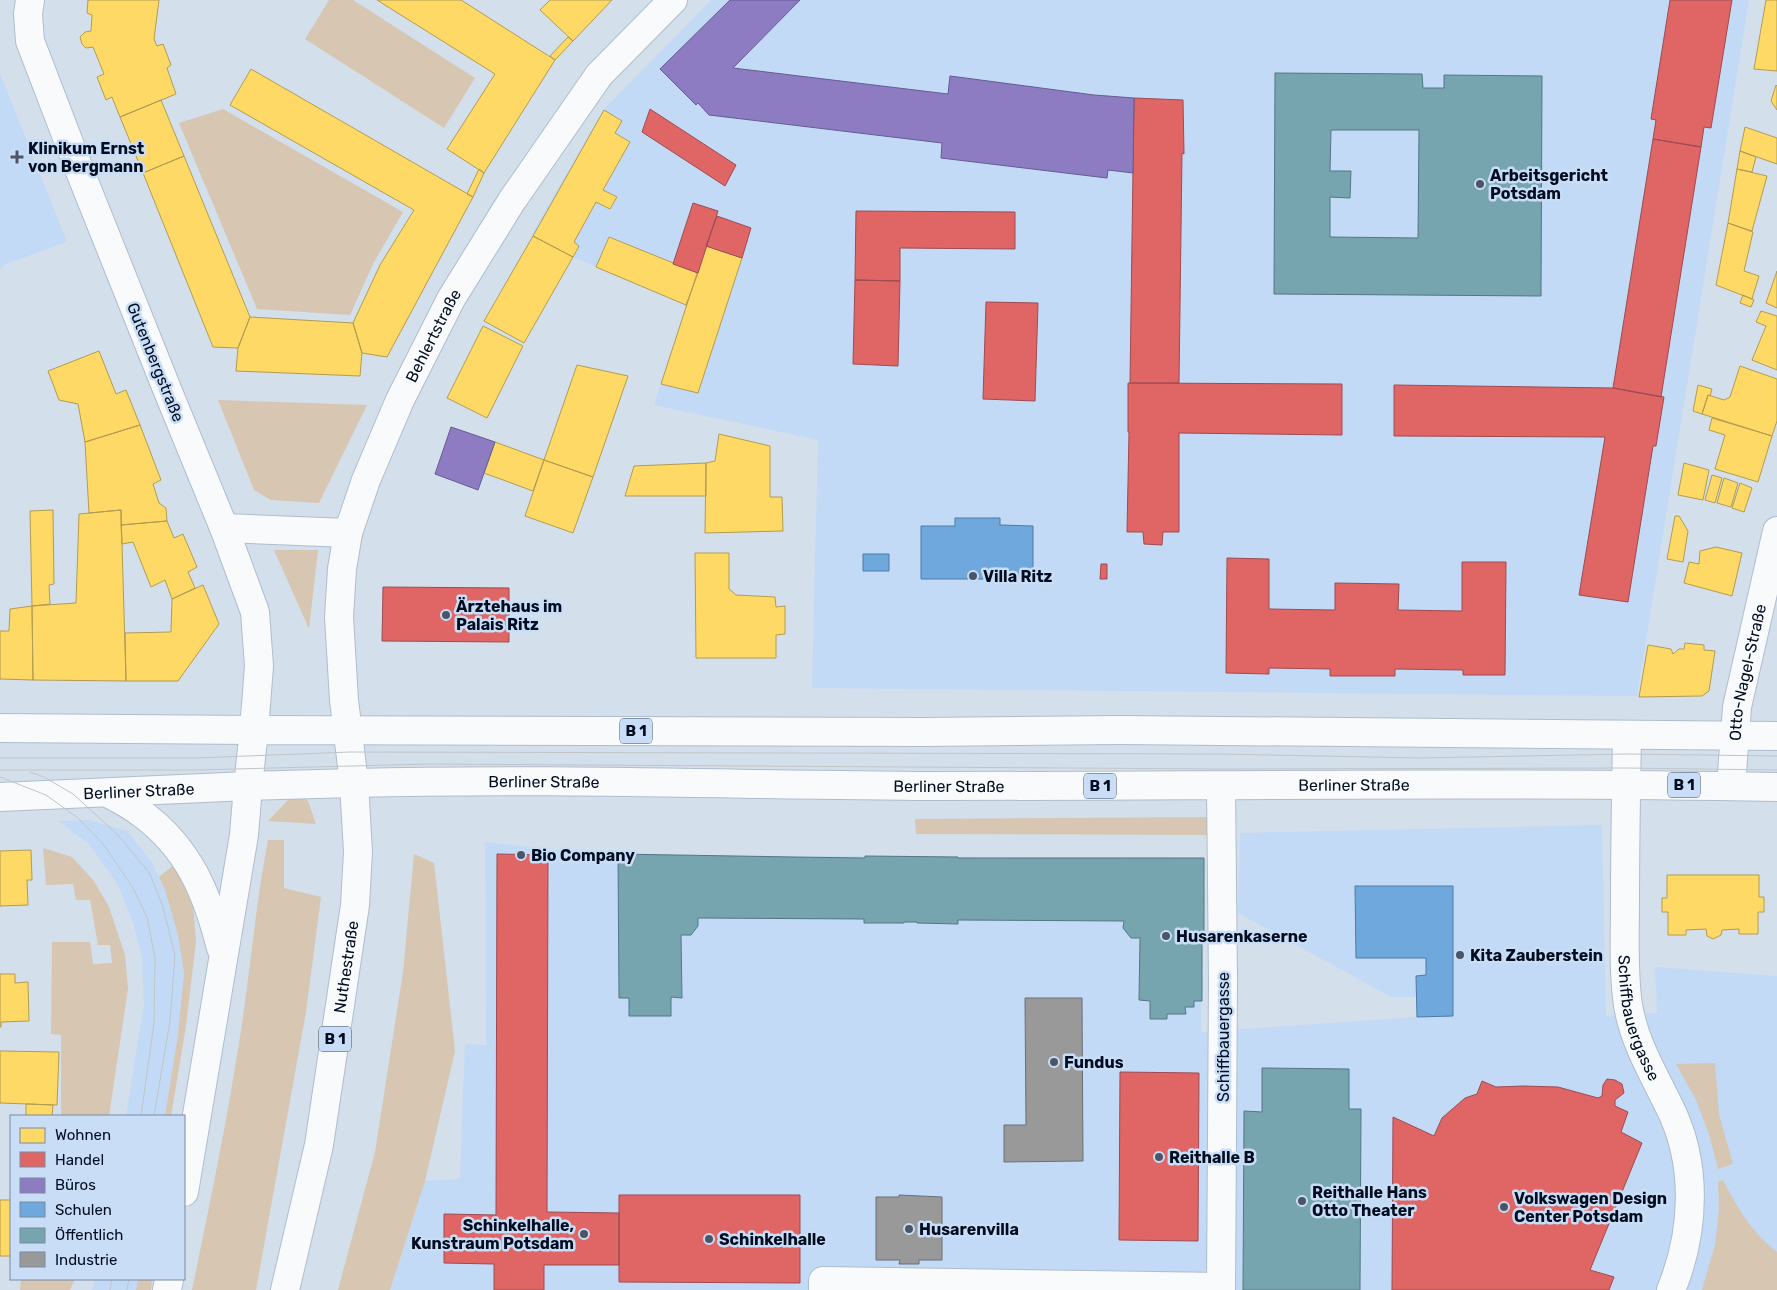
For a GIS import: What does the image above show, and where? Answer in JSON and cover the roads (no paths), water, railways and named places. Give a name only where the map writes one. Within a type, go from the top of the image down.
[{"type":"main road","name":"Gutenbergstraße","points":[[30,0],[28,14],[30,41],[113,257],[224,528],[255,612],[260,666],[254,730]]},
{"type":"main road","name":"Behlertstraße","points":[[347,729],[339,617],[342,569],[348,533],[366,480],[400,400],[456,291],[510,202],[599,75],[672,0]]},
{"type":"main road","points":[[224,528],[348,533]]},
{"type":"main road","name":"Otto-Nagel-Straße","points":[[1731,786],[1737,707],[1777,531]]},
{"type":"main road","points":[[0,728],[254,730],[244,835],[185,1186]]},
{"type":"main road","name":"Nuthestraße","points":[[285,1290],[319,1145],[353,914],[358,852],[354,784],[347,729]]},
{"type":"main road","name":"B 1","points":[[254,730],[914,732],[1120,730],[1777,736]]},
{"type":"main road","name":"Schiffbauergasse","points":[[1626,736],[1625,955],[1628,1003],[1633,1031],[1681,1135],[1690,1185],[1688,1232],[1683,1257],[1671,1290]]},
{"type":"main road","name":"Berliner Straße","points":[[0,797],[248,786],[574,782],[1220,786],[1626,784],[1777,787]]},
{"type":"main road","name":"Schiffbauergasse","points":[[823,1290],[823,1281],[1221,1289],[1223,981],[1220,786]]},
{"type":"main road","points":[[108,793],[140,812],[162,830],[179,850],[197,877],[204,892],[213,916],[224,959]]},
{"type":"tram line","points":[[0,758],[196,758],[350,752],[1220,754],[1420,758],[1626,754],[1777,756]]},
{"type":"tram line","points":[[0,770],[196,770],[430,764],[1777,770]]},
{"type":"tram line","points":[[30,772],[44,777],[73,794],[118,835],[150,874],[163,907],[175,955],[170,1021],[154,1115]]},
{"type":"tram line","points":[[0,777],[46,795],[78,818],[104,845],[133,888],[147,917],[155,958],[154,1023],[141,1115]]},
{"type":"tram line","points":[[110,1290],[112,1280]]},
{"type":"tram line","points":[[127,1290],[129,1280]]},
{"type":"place","name":"Klinikum Ernst von Bergmann","points":[[17,157]]},
{"type":"place","name":"Arbeitsgericht Potsdam","points":[[1480,184]]},
{"type":"place","name":"Villa Ritz","points":[[973,576]]},
{"type":"place","name":"Ärztehaus im Palais Ritz","points":[[446,615]]},
{"type":"place","name":"Bio Company","points":[[521,855]]},
{"type":"place","name":"Husarenkaserne","points":[[1166,936]]},
{"type":"place","name":"Kita Zauberstein","points":[[1460,955]]},
{"type":"place","name":"Fundus","points":[[1054,1062]]},
{"type":"place","name":"Reithalle B","points":[[1159,1157]]},
{"type":"place","name":"Reithalle Hans Otto Theater","points":[[1302,1201]]},
{"type":"place","name":"Volkswagen Design Center Potsdam","points":[[1504,1207]]},
{"type":"place","name":"Husarenvilla","points":[[909,1229]]},
{"type":"place","name":"Schinkelhalle, Kunstraum Potsdam","points":[[584,1234]]},
{"type":"place","name":"Schinkelhalle","points":[[709,1239]]}]
